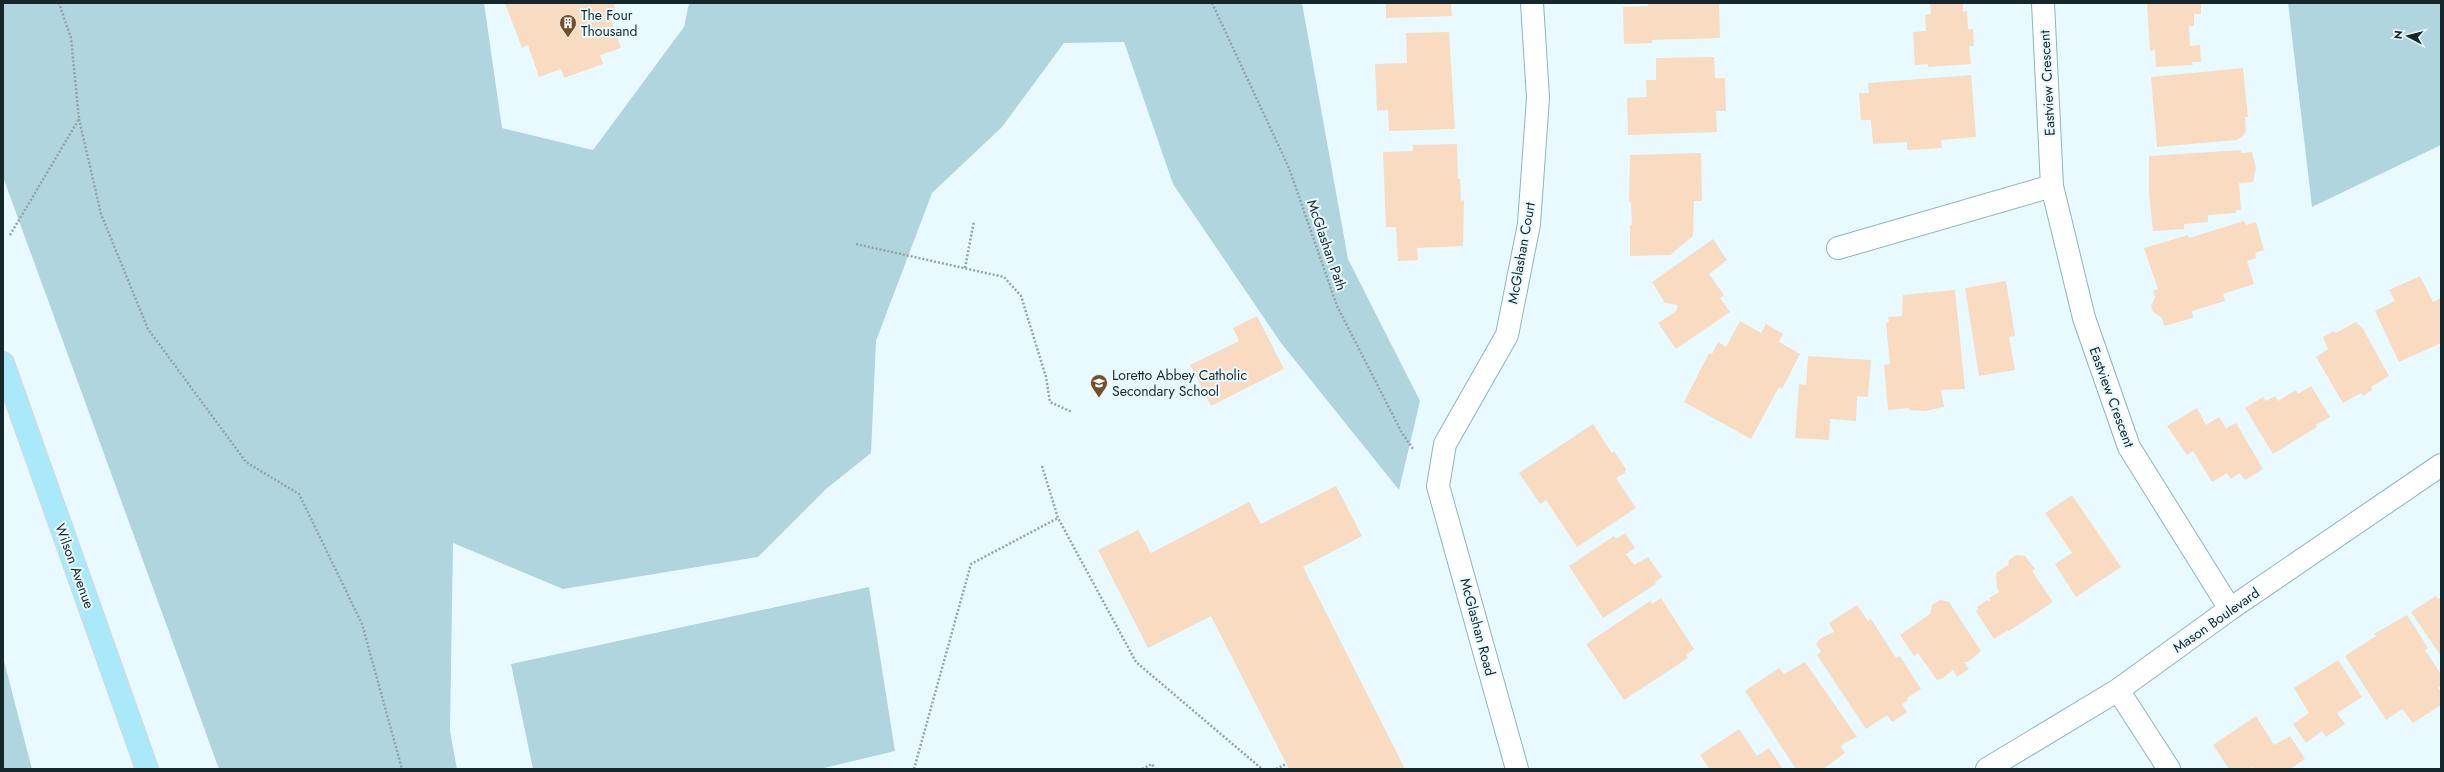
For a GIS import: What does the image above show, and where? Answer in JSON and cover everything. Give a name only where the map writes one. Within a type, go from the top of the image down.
[{"type":"main road","name":"Wilson Avenue","points":[[3,363],[147,769]]},
{"type":"street","name":"McGlashan Court","points":[[1438,486],[1445,444],[1507,335],[1529,224],[1538,98],[1532,3]]},
{"type":"street","name":"Eastview Crescent","points":[[2043,3],[2052,186],[2084,318],[2129,447],[2230,609]]},
{"type":"street","points":[[1838,248],[2052,186]]},
{"type":"street","name":"Mason Boulevard","points":[[1987,769],[2118,690],[2230,609],[2441,465]]},
{"type":"street","name":"McGlashan Road","points":[[1438,486],[1517,769]]},
{"type":"street","points":[[2118,690],[2169,769]]},
{"type":"path","points":[[59,3],[72,38],[79,119],[101,214],[148,329],[246,462],[299,494],[362,624],[402,769]]},
{"type":"path","name":"McGlashan Path","points":[[1212,3],[1289,168],[1338,306],[1402,433],[1438,486]]},
{"type":"path","points":[[10,235],[79,119]]},
{"type":"path","points":[[965,268],[974,221]]},
{"type":"path","points":[[856,244],[1004,277],[1021,296],[1046,377],[1050,402],[1072,412]]},
{"type":"path","points":[[1042,466],[1058,518],[1136,662],[1262,769]]},
{"type":"path","points":[[914,769],[971,564],[1058,518]]},
{"type":"path","points":[[1142,769],[1152,764],[1155,769]]},
{"type":"path","points":[[1276,769],[1286,764]]},
{"type":"shaded area","points":[[3,3],[484,3],[502,128],[593,150],[684,27],[689,3],[1302,3],[1348,259],[1420,401],[1399,490],[1281,343],[1173,184],[1124,42],[1064,43],[1002,127],[932,193],[876,341],[871,453],[826,489],[758,557],[563,589],[453,543],[450,731],[457,769],[219,769],[3,177]]},
{"type":"shaded area","points":[[2288,3],[2441,3],[2441,145],[2312,207]]},
{"type":"shaded area","points":[[869,587],[895,751],[820,769],[533,769],[511,664]]},
{"type":"shaded area","points":[[3,657],[32,769],[3,769]]},
{"type":"building","name":"The Four Thousand","points":[[505,3],[614,3],[616,14],[610,17],[621,48],[600,55],[603,64],[564,78],[561,69],[539,77],[528,45],[522,48]]},
{"type":"building","points":[[1386,3],[1451,3],[1452,16],[1386,18]]},
{"type":"building","points":[[1648,3],[1719,3],[1720,38],[1652,40],[1652,43],[1624,44],[1623,7],[1648,6]]},
{"type":"building","points":[[1930,3],[1963,3],[1963,12],[1967,11],[1968,29],[1973,29],[1974,46],[1969,46],[1971,64],[1928,67],[1928,64],[1915,65],[1913,32],[1926,31],[1925,15],[1931,14]]},
{"type":"building","points":[[2147,3],[2201,3],[2201,14],[2194,14],[2194,26],[2189,26],[2190,46],[2200,45],[2201,62],[2192,62],[2193,65],[2156,67],[2155,50],[2150,51]]},
{"type":"building","points":[[1449,32],[1455,129],[1389,131],[1388,110],[1377,111],[1375,64],[1407,63],[1406,33]]},
{"type":"building","points":[[1714,57],[1715,78],[1725,78],[1726,111],[1716,111],[1717,132],[1628,135],[1627,98],[1647,97],[1646,80],[1656,80],[1656,58]]},
{"type":"building","points":[[2243,68],[2248,117],[2245,117],[2246,132],[2242,137],[2236,140],[2157,147],[2151,77]]},
{"type":"building","points":[[1971,75],[1976,137],[1941,140],[1942,148],[1907,150],[1907,142],[1873,144],[1871,120],[1861,120],[1859,93],[1869,93],[1868,83]]},
{"type":"building","points":[[1457,144],[1458,179],[1460,179],[1461,201],[1464,200],[1463,246],[1417,248],[1418,260],[1398,261],[1396,227],[1386,227],[1383,152],[1413,151],[1413,145]]},
{"type":"building","points":[[2241,150],[2241,153],[2252,152],[2256,168],[2253,182],[2239,183],[2241,210],[2236,210],[2236,213],[2208,215],[2208,222],[2184,224],[2184,229],[2153,231],[2149,194],[2149,156]]},
{"type":"building","points":[[1701,153],[1702,201],[1694,201],[1693,236],[1670,255],[1630,256],[1630,226],[1632,224],[1631,202],[1629,202],[1630,155]]},
{"type":"building","points":[[2244,221],[2246,225],[2256,222],[2264,250],[2255,253],[2256,258],[2247,261],[2254,284],[2223,294],[2225,301],[2192,311],[2193,318],[2164,326],[2162,318],[2153,312],[2151,306],[2155,297],[2153,291],[2158,289],[2144,248],[2188,235],[2189,238]]},
{"type":"building","points":[[1713,239],[1727,260],[1709,274],[1724,295],[1720,298],[1730,312],[1676,349],[1658,323],[1676,311],[1678,305],[1665,303],[1652,282]]},
{"type":"building","points":[[2420,276],[2433,302],[2441,298],[2441,343],[2399,362],[2375,311],[2395,301],[2389,290]]},
{"type":"building","points":[[2006,281],[2015,336],[2009,337],[2015,370],[1979,376],[1965,288]]},
{"type":"building","points":[[1955,290],[1965,389],[1941,390],[1944,407],[1925,411],[1909,410],[1909,408],[1888,410],[1884,365],[1890,364],[1886,323],[1889,322],[1888,317],[1902,316],[1903,295]]},
{"type":"building","points":[[1257,316],[1284,369],[1211,406],[1190,365],[1239,341],[1233,328]]},
{"type":"building","points":[[1740,321],[1761,333],[1766,324],[1783,334],[1779,342],[1800,354],[1782,389],[1779,387],[1751,439],[1684,402],[1709,353],[1712,354],[1718,342],[1726,347]]},
{"type":"building","points":[[2356,322],[2363,329],[2389,376],[2371,387],[2372,390],[2363,396],[2361,393],[2343,403],[2316,357],[2328,349],[2323,337],[2334,331],[2336,333]]},
{"type":"building","points":[[1808,356],[1871,360],[1868,397],[1857,396],[1856,421],[1830,419],[1829,440],[1795,438],[1799,384],[1806,385]]},
{"type":"building","points":[[2311,386],[2330,417],[2316,425],[2317,427],[2273,454],[2245,408],[2263,397],[2266,401],[2275,396],[2278,401],[2296,390],[2298,394]]},
{"type":"building","points":[[2197,408],[2206,425],[2219,417],[2226,428],[2236,423],[2263,469],[2245,480],[2240,473],[2231,479],[2227,473],[2212,482],[2193,451],[2187,455],[2167,426]]},
{"type":"building","points":[[1593,424],[1612,453],[1614,451],[1626,469],[1625,473],[1616,478],[1636,508],[1577,547],[1546,500],[1540,504],[1519,473]]},
{"type":"building","points":[[1336,486],[1362,536],[1303,567],[1405,769],[1289,769],[1211,616],[1148,648],[1098,550],[1138,530],[1151,553],[1249,502],[1261,524]]},
{"type":"building","points":[[2072,495],[2121,567],[2076,597],[2055,564],[2072,553],[2045,513]]},
{"type":"building","points":[[1625,533],[1635,548],[1626,554],[1634,565],[1648,557],[1662,577],[1655,582],[1656,584],[1603,618],[1569,566],[1614,536],[1616,539]]},
{"type":"building","points":[[2016,555],[2025,556],[2035,569],[2032,571],[2053,602],[1994,639],[1976,611],[1978,609],[1977,607],[1987,600],[1989,602],[1991,601],[1989,598],[1999,592],[1997,588],[1996,573],[2008,565],[2009,560]]},
{"type":"building","points":[[2436,596],[2438,599],[2441,597],[2441,656],[2411,612]]},
{"type":"building","points":[[1661,598],[1694,649],[1686,655],[1688,658],[1624,700],[1586,644],[1650,601],[1652,604]]},
{"type":"building","points":[[1940,600],[1949,602],[1981,651],[1968,662],[1964,662],[1969,669],[1957,677],[1953,670],[1943,678],[1937,680],[1918,653],[1914,656],[1900,635],[1930,614],[1932,605]]},
{"type":"building","points":[[1857,605],[1868,621],[1871,619],[1896,658],[1900,656],[1921,689],[1907,698],[1908,700],[1902,704],[1907,712],[1892,722],[1887,715],[1866,729],[1817,655],[1821,652],[1816,644],[1821,638],[1834,632],[1829,623]]},
{"type":"building","points":[[2407,615],[2428,648],[2425,650],[2441,674],[2441,686],[2438,688],[2441,692],[2441,705],[2413,723],[2402,709],[2386,720],[2345,656],[2376,636],[2374,634]]},
{"type":"building","points":[[2338,660],[2362,697],[2337,713],[2345,724],[2326,737],[2322,731],[2306,743],[2293,724],[2309,713],[2294,688]]},
{"type":"building","points":[[1805,662],[1857,737],[1844,743],[1841,747],[1845,753],[1823,769],[1796,769],[1745,691],[1779,668],[1784,674]]},
{"type":"building","points":[[2256,716],[2274,745],[2290,736],[2305,759],[2290,769],[2254,769],[2252,767],[2249,769],[2229,769],[2213,745]]},
{"type":"building","points":[[1739,729],[1757,756],[1769,748],[1783,769],[1709,769],[1700,755]]},
{"type":"place","name":"The Four Thousand","points":[[568,38]]},
{"type":"place","name":"Loretto Abbey Catholic Secondary School","points":[[1099,398]]}]
